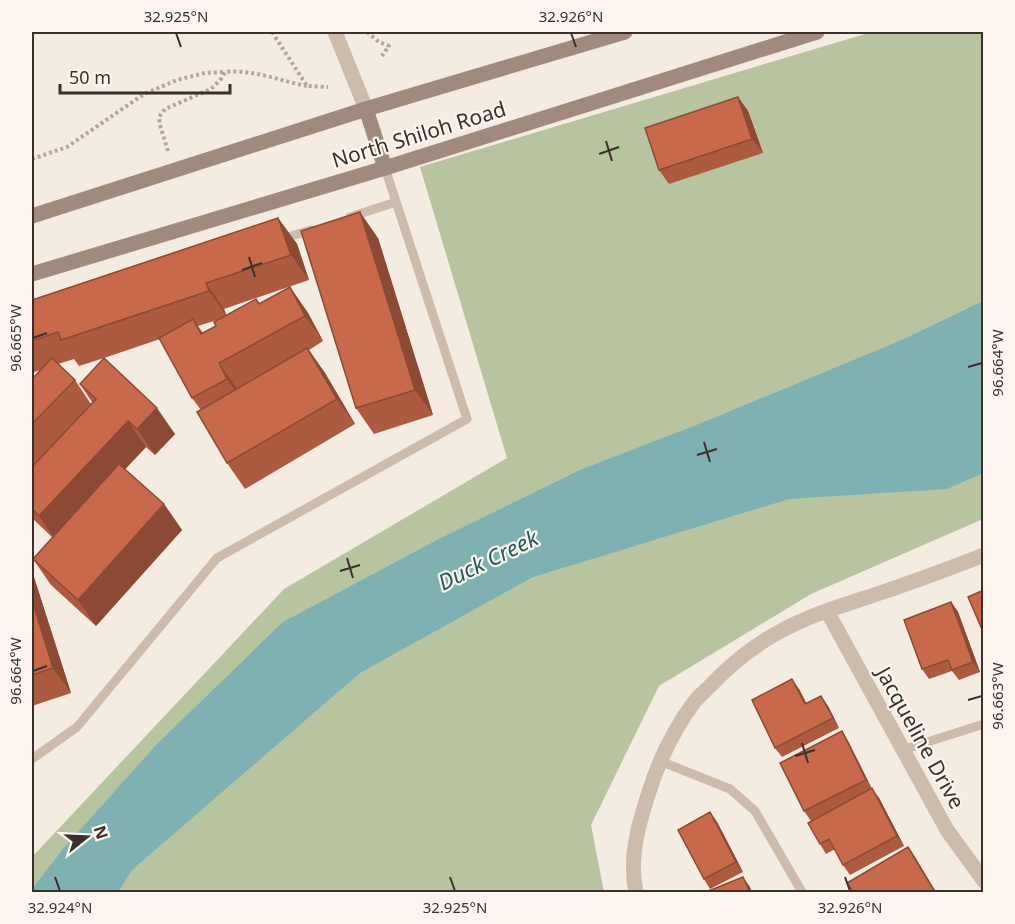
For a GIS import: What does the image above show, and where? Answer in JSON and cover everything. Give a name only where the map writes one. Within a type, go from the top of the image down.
[{"type":"main road","name":"North Shiloh Road","points":[[32,216],[366,109],[626,32]]},
{"type":"main road","name":"North Shiloh Road","points":[[32,274],[385,168],[817,32]]},
{"type":"main road","points":[[366,109],[385,168]]},
{"type":"street","points":[[335,32],[366,109]]},
{"type":"street","points":[[636,892],[633,867],[636,840],[645,802],[660,760],[696,700],[723,673],[749,650],[780,631],[827,611],[984,555]]},
{"type":"street","name":"Jacqueline Drive","points":[[827,611],[947,830],[984,880]]},
{"type":"lane","points":[[32,759],[76,728],[217,558],[467,419],[385,168]]},
{"type":"lane","points":[[339,221],[396,202]]},
{"type":"lane","points":[[271,243],[316,228]]},
{"type":"lane","points":[[902,750],[984,724]]},
{"type":"lane","points":[[660,760],[730,789],[755,811],[802,892]]},
{"type":"path","points":[[272,32],[308,86]]},
{"type":"path","points":[[367,32],[379,42],[389,46],[382,56]]},
{"type":"path","points":[[32,159],[67,147],[144,94],[177,80],[205,73],[236,71],[268,75],[280,81],[308,86],[328,87]]},
{"type":"path","points":[[168,151],[159,117],[165,109],[211,89],[225,72]]},
{"type":"green space","points":[[872,32],[983,32],[983,519],[811,594],[659,686],[591,825],[604,892],[32,892],[32,857],[284,589],[507,458],[420,167]]},
{"type":"water","name":"Duck Creek","points":[[983,301],[983,473],[947,489],[789,499],[533,577],[360,673],[132,870],[118,892],[32,892],[63,849],[157,744],[283,622],[437,540],[580,470],[704,422],[904,339]]},
{"type":"building","points":[[738,97],[752,139],[659,170],[645,128]]},
{"type":"building","points":[[360,212],[415,390],[356,408],[301,231]]},
{"type":"building","points":[[278,218],[291,255],[206,283],[209,291],[61,340],[58,332],[32,341],[32,300]]},
{"type":"building","points":[[290,287],[305,316],[219,363],[227,379],[192,398],[159,338],[193,319],[201,334],[216,326],[214,322],[256,299],[259,304]]},
{"type":"building","points":[[307,348],[337,399],[227,463],[197,412]]},
{"type":"building","points":[[52,358],[75,380],[32,424],[32,379]]},
{"type":"building","points":[[104,358],[157,408],[137,429],[128,421],[39,516],[32,509],[32,467],[96,399],[80,384]]},
{"type":"building","points":[[119,464],[164,504],[78,600],[33,559]]},
{"type":"building","points":[[984,590],[984,634],[968,597]]},
{"type":"building","points":[[32,600],[53,668],[32,675]]},
{"type":"building","points":[[951,602],[973,662],[952,670],[948,660],[922,669],[904,620]]},
{"type":"building","points":[[792,679],[805,704],[821,696],[833,718],[775,748],[752,700]]},
{"type":"building","points":[[842,731],[866,780],[804,811],[780,763]]},
{"type":"building","points":[[872,788],[897,836],[843,865],[829,839],[820,844],[808,823]]},
{"type":"building","points":[[710,812],[736,862],[704,879],[678,830]]},
{"type":"building","points":[[908,847],[935,892],[853,892],[847,883]]},
{"type":"building","points":[[743,877],[750,892],[706,892]]}]
